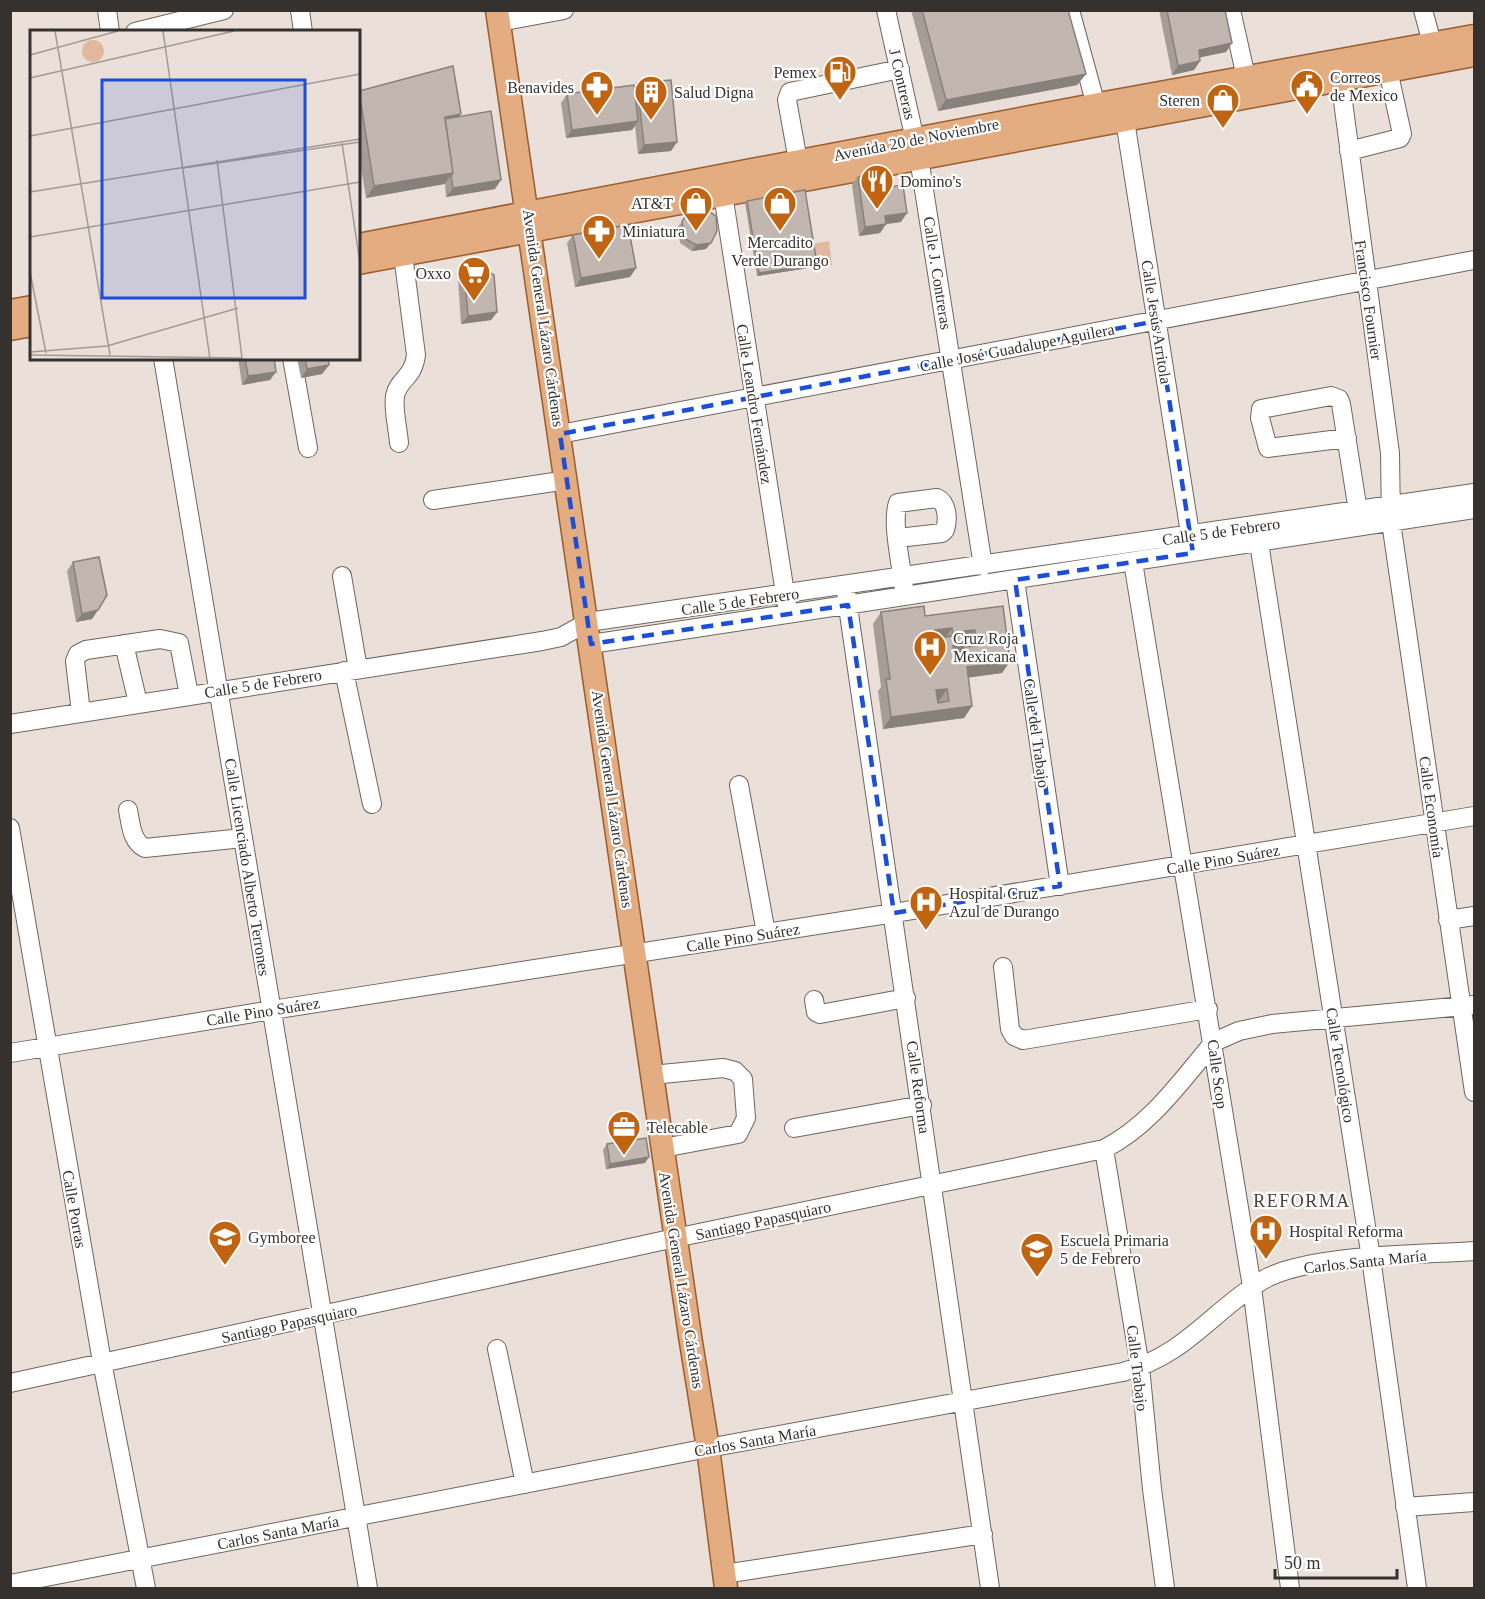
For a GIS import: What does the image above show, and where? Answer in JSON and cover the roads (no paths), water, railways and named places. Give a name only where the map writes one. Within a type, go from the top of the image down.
[{"type":"main road","name":"Avenida General Lázaro Cárdenas","points":[[498,16],[590,633],[675,1238],[708,1448],[725,1581]]},
{"type":"main road","name":"Avenida 20 de Noviembre","points":[[360,245],[723,194],[1099,104],[1474,36]]},
{"type":"main road","name":"Avenida 20 de Noviembre","points":[[360,263],[403,255],[530,221],[798,161],[917,149],[1121,119],[1474,55]]},
{"type":"main road","points":[[10,311],[30,307]]},
{"type":"main road","points":[[10,329],[30,325]]},
{"type":"street","points":[[107,10],[110,30]]},
{"type":"street","points":[[143,30],[224,10]]},
{"type":"street","points":[[300,10],[303,30]]},
{"type":"street","points":[[498,16],[564,10]]},
{"type":"street","name":"J Contreras","points":[[886,10],[917,149]]},
{"type":"street","points":[[1070,10],[1092,92],[1099,104],[1121,119]]},
{"type":"street","points":[[1231,10],[1246,77]]},
{"type":"street","points":[[1423,10],[1432,43]]},
{"type":"street","points":[[798,161],[787,100],[790,92],[900,69]]},
{"type":"street","points":[[1349,151],[1400,138],[1402,134],[1388,70]]},
{"type":"street","name":"Francisco Fournier","points":[[1340,79],[1390,453],[1390,514]]},
{"type":"street","name":"Calle Jesús Arritola","points":[[1121,119],[1128,138],[1192,544]]},
{"type":"street","name":"Calle J. Contreras","points":[[917,149],[983,566]]},
{"type":"street","name":"Calle Leandro Fernández","points":[[723,194],[788,614]]},
{"type":"street","points":[[399,443],[395,396],[399,386],[414,369],[416,355],[403,255]]},
{"type":"street","name":"Calle José Guadalupe Aguilera","points":[[560,434],[1474,260]]},
{"type":"street","name":"Calle Licenciado Alberto Terrones","points":[[163,360],[368,1588]]},
{"type":"street","points":[[292,360],[308,448]]},
{"type":"street","points":[[1347,438],[1268,448],[1260,418],[1260,409],[1336,396],[1341,404],[1347,438],[1358,511]]},
{"type":"street","points":[[433,500],[567,480]]},
{"type":"street","name":"Calle 5 de Febrero","points":[[590,633],[785,594],[983,566],[1192,544],[1259,543],[1474,493]]},
{"type":"street","name":"Calle 5 de Febrero","points":[[10,724],[561,637],[788,614],[1133,562],[1192,544],[1358,511],[1390,514],[1474,509]]},
{"type":"street","name":"Calle Economía","points":[[1390,514],[1448,920],[1468,1006],[1474,1092]]},
{"type":"street","points":[[898,537],[904,596]]},
{"type":"street","name":"Calle Tecnológico","points":[[1259,543],[1371,1258],[1417,1588]]},
{"type":"street","name":"Calle Scop","points":[[1133,562],[1214,1042],[1229,1156],[1252,1287],[1290,1588]]},
{"type":"street","points":[[342,576],[351,670],[372,804]]},
{"type":"street","name":"Calle del Trabajo","points":[[1015,580],[1060,886]]},
{"type":"street","name":"Calle Reforma","points":[[846,586],[990,1588]]},
{"type":"street","points":[[81,713],[75,661],[78,654],[86,650],[160,639],[179,643],[189,695]]},
{"type":"street","points":[[124,644],[138,703]]},
{"type":"street","points":[[739,785],[766,933]]},
{"type":"street","points":[[128,810],[138,845],[145,848],[243,838]]},
{"type":"street","name":"Calle Pino Suárez","points":[[10,1053],[894,913],[1474,816]]},
{"type":"street","name":"Calle Porras","points":[[10,828],[102,1362],[146,1588]]},
{"type":"street","points":[[1448,920],[1474,916]]},
{"type":"street","points":[[1003,967],[1010,1029],[1014,1036],[1023,1040],[1208,1010]]},
{"type":"street","points":[[814,1000],[816,1012],[820,1014],[906,998]]},
{"type":"street","name":"Santiago Papasquiaro","points":[[10,1383],[322,1317],[675,1238],[1104,1149],[1121,1140],[1149,1117],[1214,1042],[1226,1035],[1256,1026],[1468,1006]]},
{"type":"street","points":[[652,1075],[723,1068],[735,1071],[743,1079],[746,1118],[738,1134],[663,1148]]},
{"type":"street","points":[[794,1128],[922,1105]]},
{"type":"street","name":"Calle Trabajo","points":[[1104,1149],[1140,1367],[1165,1588]]},
{"type":"street","name":"Carlos Santa María","points":[[10,1584],[708,1448],[1140,1367],[1187,1343],[1252,1287],[1295,1267],[1371,1258],[1474,1251]]},
{"type":"street","points":[[497,1349],[525,1484]]},
{"type":"street","points":[[1405,1507],[1474,1502]]},
{"type":"street","points":[[725,1581],[983,1534]]},
{"type":"place","name":"Pemex","points":[[840,101]]},
{"type":"place","name":"Correos de Mexico","points":[[1307,115]]},
{"type":"place","name":"Benavides","points":[[597,116]]},
{"type":"place","name":"Salud Digna","points":[[651,121]]},
{"type":"place","name":"Steren","points":[[1223,129]]},
{"type":"place","name":"Domino's","points":[[877,210]]},
{"type":"place","name":"AT&T","points":[[696,232]]},
{"type":"place","name":"Mercadito Verde Durango","points":[[780,232]]},
{"type":"place","name":"Miniatura","points":[[599,260]]},
{"type":"place","name":"Oxxo","points":[[474,302]]},
{"type":"place","name":"Cruz Roja Mexicana","points":[[930,676]]},
{"type":"place","name":"Hospital Cruz Azul de Durango","points":[[926,931]]},
{"type":"place","name":"Telecable","points":[[624,1156]]},
{"type":"place","name":"Hospital Reforma","points":[[1266,1260]]},
{"type":"place","name":"Gymboree","points":[[225,1266]]},
{"type":"place","name":"Escuela Primaria 5 de Febrero","points":[[1037,1278]]},
{"type":"district","name":"REFORMA","points":[[1302,1201]]}]
